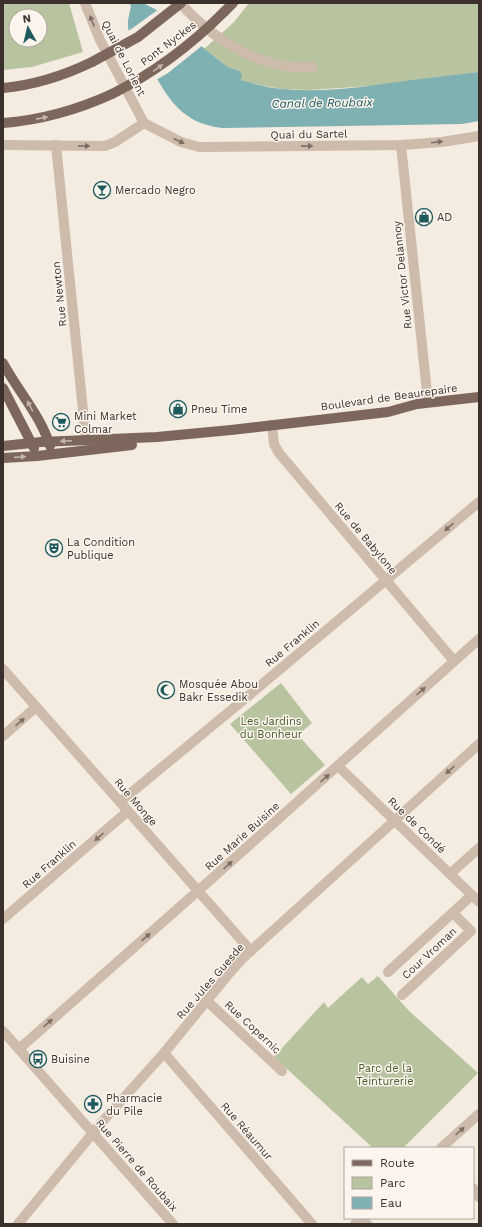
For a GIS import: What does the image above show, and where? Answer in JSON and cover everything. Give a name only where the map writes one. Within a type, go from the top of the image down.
[{"type":"main road","name":"Pont Nyckes","points":[[3,88],[29,85],[50,80],[92,62],[138,37],[180,3]]},
{"type":"main road","name":"Pont Nyckes","points":[[3,123],[23,122],[60,114],[112,94],[156,70],[178,54],[233,3]]},
{"type":"main road","points":[[3,364],[14,384],[28,402],[48,442],[52,454]]},
{"type":"main road","points":[[3,388],[38,456]]},
{"type":"main road","name":"Boulevard de Beaurepaire","points":[[3,446],[48,442],[158,437],[231,430],[388,412],[414,404],[479,397]]},
{"type":"main road","name":"Boulevard de Beaurepaire","points":[[3,458],[38,456],[161,441],[231,430]]},
{"type":"street","name":"Quai de Lorient","points":[[85,3],[100,40],[144,123]]},
{"type":"street","points":[[180,3],[222,40],[243,52],[266,62],[294,67],[313,67]]},
{"type":"street","name":"Quai du Sartel","points":[[144,123],[181,142],[199,147],[401,145],[442,142],[479,136]]},
{"type":"street","points":[[3,145],[105,146],[115,142],[144,123]]},
{"type":"street","name":"Rue Newton","points":[[56,145],[86,440]]},
{"type":"street","name":"Rue Victor Delannoy","points":[[401,145],[428,402]]},
{"type":"street","name":"Rue de Babylone","points":[[272,425],[274,444],[279,453],[454,661]]},
{"type":"street","name":"Rue Franklin","points":[[120,802],[479,502]]},
{"type":"street","name":"Rue Marie Buisine","points":[[18,1049],[198,891],[479,639]]},
{"type":"street","name":"Rue Monge","points":[[3,669],[251,951]]},
{"type":"street","points":[[3,736],[36,707]]},
{"type":"street","name":"Rue Jules Guesde","points":[[18,1224],[93,1134],[164,1053],[227,976],[251,951],[479,744]]},
{"type":"street","name":"Rue de Condé","points":[[338,766],[476,898]]},
{"type":"street","name":"Rue Franklin","points":[[3,919],[128,811]]},
{"type":"street","points":[[450,874],[479,848]]},
{"type":"street","name":"Cour Vroman","points":[[388,972],[453,913],[476,898]]},
{"type":"street","name":"Cour Vroman","points":[[402,995],[471,931],[453,913]]},
{"type":"street","name":"Rue Copernic","points":[[207,1001],[282,1071]]},
{"type":"street","name":"Rue Pierre de Roubaix","points":[[3,1031],[173,1224]]},
{"type":"street","name":"Rue Réaumur","points":[[164,1053],[312,1224]]},
{"type":"street","points":[[443,1147],[479,1114]]},
{"type":"green space","points":[[3,3],[69,3],[83,52],[32,67],[3,70]]},
{"type":"green space","points":[[249,3],[479,3],[479,72],[373,86],[308,90],[283,89],[241,80],[239,71],[228,67],[204,49],[234,22]]},
{"type":"green space","name":"Les Jardins du Bonheur","points":[[281,683],[312,723],[298,735],[325,765],[291,794],[230,724]]},
{"type":"green space","name":"Parc de la Teinturerie","points":[[378,976],[409,1011],[478,1073],[404,1147],[372,1147],[274,1057],[324,1002],[328,1008],[362,977],[368,984]]},
{"type":"water","name":"Canal de Roubaix","points":[[129,3],[143,3],[157,10],[228,67],[239,71],[242,75],[241,80],[267,87],[315,90],[364,87],[479,72],[479,121],[462,124],[222,128],[206,125],[182,112],[165,92],[128,30],[131,6]]},
{"type":"pier","points":[[159,9],[203,45],[168,73],[156,80],[127,32]]},
{"type":"place","name":"Mercado Negro","points":[[102,190]]},
{"type":"place","name":"AD","points":[[424,217]]},
{"type":"place","name":"Pneu Time","points":[[178,409]]},
{"type":"place","name":"Mini Market Colmar","points":[[61,422]]},
{"type":"place","name":"La Condition Publique","points":[[54,548]]},
{"type":"place","name":"Mosquée Abou Bakr Essedik","points":[[166,690]]},
{"type":"place","name":"Buisine","points":[[38,1059]]},
{"type":"place","name":"Pharmacie du Pile","points":[[93,1104]]}]
